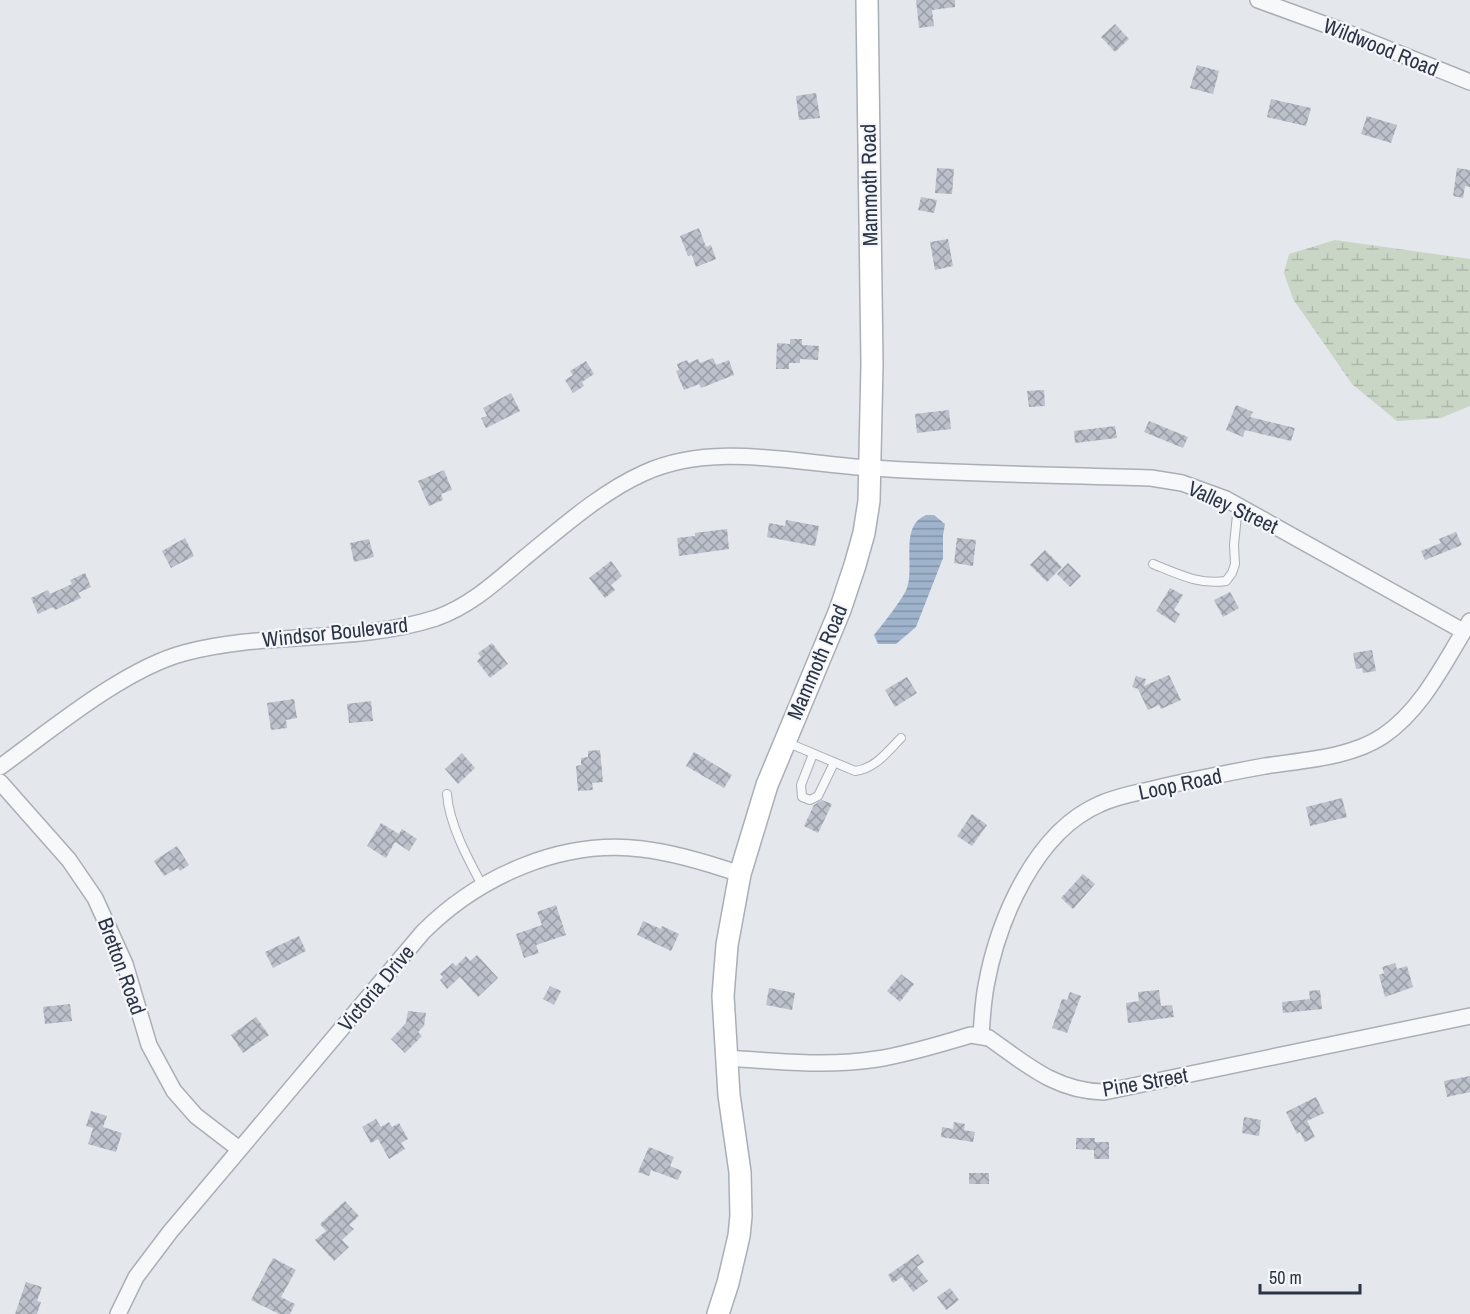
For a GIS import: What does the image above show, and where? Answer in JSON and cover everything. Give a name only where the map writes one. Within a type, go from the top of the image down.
[{"type":"main road","name":"Mammoth Road","points":[[718,1314],[739,1236],[742,1195],[725,1058],[723,996],[725,968],[740,874],[767,785],[840,610],[855,565],[867,512],[872,364],[867,0]]},
{"type":"street","name":"Wildwood Road","points":[[1258,0],[1470,82]]},
{"type":"street","name":"Windsor Boulevard","points":[[0,767],[99,696],[141,671],[170,658],[233,643],[386,630],[438,617],[488,591],[524,559],[624,482],[669,463],[696,458],[764,458],[870,468]]},
{"type":"street","name":"Valley Street","points":[[870,468],[1151,478],[1182,483],[1238,505],[1467,626]]},
{"type":"street","name":"Loop Road","points":[[981,1036],[986,985],[1008,911],[1033,866],[1053,840],[1071,822],[1101,803],[1120,797],[1187,781],[1331,755],[1380,738],[1408,715],[1420,701],[1467,626]]},
{"type":"street","name":"Bretton Road","points":[[0,782],[69,860],[95,898],[125,964],[149,1045],[174,1091],[196,1116],[239,1149]]},
{"type":"street","name":"Victoria Drive","points":[[118,1314],[136,1277],[150,1257],[423,932],[440,915],[482,885],[540,860],[590,850],[614,848],[640,848],[664,852],[688,857],[740,874]]},
{"type":"street","name":"Pine Street","points":[[981,1036],[989,1038],[1049,1079],[1076,1089],[1104,1092],[1470,1016]]},
{"type":"street","points":[[725,1058],[841,1063],[896,1056],[971,1035],[981,1036]]},
{"type":"lane","points":[[1153,564],[1194,580],[1214,582],[1226,580],[1235,564],[1234,545],[1238,505]]},
{"type":"lane","points":[[784,741],[855,771],[865,770],[872,766],[901,738]]},
{"type":"lane","points":[[813,754],[801,785],[802,797],[810,800],[818,796],[834,763]]},
{"type":"lane","points":[[447,794],[448,805],[467,856],[482,885]]},
{"type":"green space","points":[[1335,240],[1470,259],[1470,406],[1441,418],[1397,421],[1352,384],[1293,299],[1284,273],[1289,254]]},
{"type":"water","points":[[926,515],[934,515],[945,524],[943,558],[916,627],[896,644],[878,644],[874,635],[907,588],[910,537],[913,528],[918,520]]},
{"type":"building","points":[[916,0],[955,0],[955,7],[932,10],[934,26],[919,28]]},
{"type":"building","points":[[1115,24],[1129,39],[1115,52],[1101,37]]},
{"type":"building","points":[[1197,65],[1219,71],[1213,94],[1190,88]]},
{"type":"building","points":[[816,93],[820,118],[799,120],[796,96]]},
{"type":"building","points":[[1271,99],[1311,108],[1306,126],[1267,117]]},
{"type":"building","points":[[1367,116],[1397,125],[1391,143],[1361,134]]},
{"type":"building","points":[[937,168],[954,169],[952,194],[935,193]]},
{"type":"building","points":[[1457,168],[1470,170],[1470,187],[1465,186],[1463,198],[1453,196]]},
{"type":"building","points":[[921,197],[937,200],[934,213],[918,210]]},
{"type":"building","points":[[699,228],[706,247],[711,245],[716,259],[696,267],[692,255],[688,256],[680,236]]},
{"type":"building","points":[[948,239],[953,266],[935,270],[930,242]]},
{"type":"building","points":[[790,339],[802,339],[802,345],[819,346],[818,360],[800,359],[800,363],[789,363],[789,369],[776,369],[777,343],[790,344]]},
{"type":"building","points":[[713,358],[716,365],[729,360],[734,375],[701,388],[699,384],[684,390],[676,371],[679,370],[677,364],[687,360],[689,363],[698,359],[700,363]]},
{"type":"building","points":[[586,361],[594,374],[582,382],[584,386],[573,393],[565,380],[573,375],[570,371]]},
{"type":"building","points":[[1044,390],[1045,406],[1029,407],[1027,391]]},
{"type":"building","points":[[511,393],[520,411],[486,428],[481,418],[487,416],[483,408]]},
{"type":"building","points":[[1236,405],[1253,412],[1250,417],[1295,428],[1291,441],[1245,430],[1243,437],[1226,430]]},
{"type":"building","points":[[949,410],[951,429],[917,433],[915,414]]},
{"type":"building","points":[[1149,421],[1188,437],[1183,448],[1144,432]]},
{"type":"building","points":[[1115,426],[1117,438],[1075,443],[1074,431]]},
{"type":"building","points":[[444,470],[452,490],[441,494],[443,500],[429,506],[418,481]]},
{"type":"building","points":[[786,520],[819,526],[815,546],[767,537],[769,523],[785,526]]},
{"type":"building","points":[[727,529],[729,549],[679,556],[677,538]]},
{"type":"building","points":[[1456,532],[1462,545],[1425,560],[1421,551],[1441,543],[1439,539]]},
{"type":"building","points":[[185,538],[194,556],[171,568],[162,551]]},
{"type":"building","points":[[957,538],[976,540],[973,566],[954,563]]},
{"type":"building","points":[[369,539],[374,557],[354,562],[350,543]]},
{"type":"building","points":[[1045,550],[1062,567],[1047,582],[1030,565]]},
{"type":"building","points":[[611,561],[622,576],[611,585],[615,590],[605,598],[589,578]]},
{"type":"building","points":[[1068,563],[1081,576],[1070,587],[1057,574]]},
{"type":"building","points":[[85,573],[91,587],[78,593],[81,598],[55,610],[53,607],[38,614],[31,598],[48,590],[50,594],[72,584],[70,580]]},
{"type":"building","points":[[1170,588],[1183,595],[1174,610],[1180,614],[1175,623],[1156,611]]},
{"type":"building","points":[[1230,592],[1239,608],[1223,617],[1214,600]]},
{"type":"building","points":[[492,643],[508,664],[490,678],[477,661],[481,657],[478,653]]},
{"type":"building","points":[[1372,650],[1376,671],[1363,673],[1362,668],[1356,669],[1353,653]]},
{"type":"building","points":[[1169,675],[1181,700],[1161,709],[1159,705],[1148,710],[1138,689],[1132,687],[1136,676],[1146,679],[1144,686]]},
{"type":"building","points":[[907,677],[917,693],[895,707],[885,690]]},
{"type":"building","points":[[294,699],[297,718],[286,720],[287,728],[271,730],[267,703]]},
{"type":"building","points":[[371,701],[373,721],[349,723],[347,704]]},
{"type":"building","points":[[600,750],[603,782],[592,783],[593,790],[578,791],[576,766],[581,765],[581,758],[588,757],[588,751]]},
{"type":"building","points":[[694,752],[732,775],[724,788],[686,766]]},
{"type":"building","points":[[462,753],[475,768],[458,784],[445,769]]},
{"type":"building","points":[[1342,798],[1347,817],[1310,826],[1306,807]]},
{"type":"building","points":[[822,800],[832,804],[818,833],[804,826],[814,805]]},
{"type":"building","points":[[972,814],[987,825],[972,846],[957,836]]},
{"type":"building","points":[[381,823],[399,834],[402,829],[417,839],[409,851],[395,842],[386,858],[367,846]]},
{"type":"building","points":[[177,846],[189,865],[180,871],[178,868],[164,876],[154,861]]},
{"type":"building","points":[[1083,874],[1095,884],[1073,909],[1061,898]]},
{"type":"building","points":[[556,905],[566,935],[536,945],[539,953],[524,958],[516,934],[542,925],[537,912]]},
{"type":"building","points":[[643,921],[679,934],[671,951],[637,935]]},
{"type":"building","points":[[299,936],[306,951],[273,968],[265,952]]},
{"type":"building","points":[[477,955],[498,978],[478,997],[460,977],[447,989],[440,980],[443,977],[440,974],[453,963],[456,966],[466,956],[470,961]]},
{"type":"building","points":[[1395,963],[1397,969],[1407,966],[1413,987],[1385,997],[1379,975],[1384,973],[1382,967]]},
{"type":"building","points":[[901,974],[914,984],[900,1002],[887,991]]},
{"type":"building","points":[[550,986],[561,991],[554,1005],[543,999]]},
{"type":"building","points":[[769,988],[795,993],[792,1010],[766,1005]]},
{"type":"building","points":[[1159,990],[1161,1006],[1172,1005],[1174,1017],[1128,1023],[1126,1003],[1139,1001],[1138,992]]},
{"type":"building","points":[[1320,990],[1322,1009],[1283,1013],[1282,1002],[1310,999],[1309,991]]},
{"type":"building","points":[[1070,992],[1081,996],[1067,1033],[1052,1028],[1062,999],[1067,1000]]},
{"type":"building","points":[[70,1004],[72,1021],[45,1024],[43,1007]]},
{"type":"building","points":[[408,1011],[426,1013],[424,1026],[418,1032],[422,1036],[405,1053],[391,1039],[406,1023]]},
{"type":"building","points":[[256,1017],[269,1035],[243,1053],[231,1035]]},
{"type":"building","points":[[1470,1076],[1470,1092],[1447,1097],[1444,1081]]},
{"type":"building","points":[[1316,1097],[1324,1113],[1307,1121],[1315,1137],[1305,1142],[1300,1132],[1297,1134],[1286,1112]]},
{"type":"building","points":[[91,1111],[107,1116],[103,1127],[122,1133],[116,1152],[88,1144],[93,1128],[86,1126]]},
{"type":"building","points":[[1244,1117],[1261,1120],[1259,1136],[1242,1133]]},
{"type":"building","points":[[376,1119],[381,1127],[389,1122],[392,1127],[399,1123],[408,1139],[401,1143],[405,1149],[389,1159],[378,1139],[371,1143],[362,1127]]},
{"type":"building","points":[[954,1122],[965,1124],[964,1130],[975,1132],[973,1142],[941,1137],[942,1127],[953,1129]]},
{"type":"building","points":[[1076,1138],[1095,1138],[1095,1142],[1109,1142],[1109,1159],[1094,1159],[1094,1150],[1076,1149]]},
{"type":"building","points":[[649,1147],[674,1157],[670,1166],[682,1171],[678,1180],[651,1170],[649,1176],[638,1172]]},
{"type":"building","points":[[969,1173],[989,1173],[989,1184],[969,1184]]},
{"type":"building","points":[[345,1201],[359,1216],[349,1225],[354,1229],[342,1240],[349,1247],[334,1261],[315,1240],[326,1231],[320,1224]]},
{"type":"building","points":[[918,1254],[924,1262],[917,1267],[928,1281],[913,1292],[902,1277],[893,1283],[888,1275]]},
{"type":"building","points":[[273,1258],[296,1270],[281,1297],[295,1304],[290,1314],[279,1314],[251,1300]]},
{"type":"building","points":[[26,1282],[42,1287],[37,1301],[41,1302],[37,1314],[15,1314]]},
{"type":"building","points":[[950,1288],[959,1300],[946,1310],[937,1297]]}]
